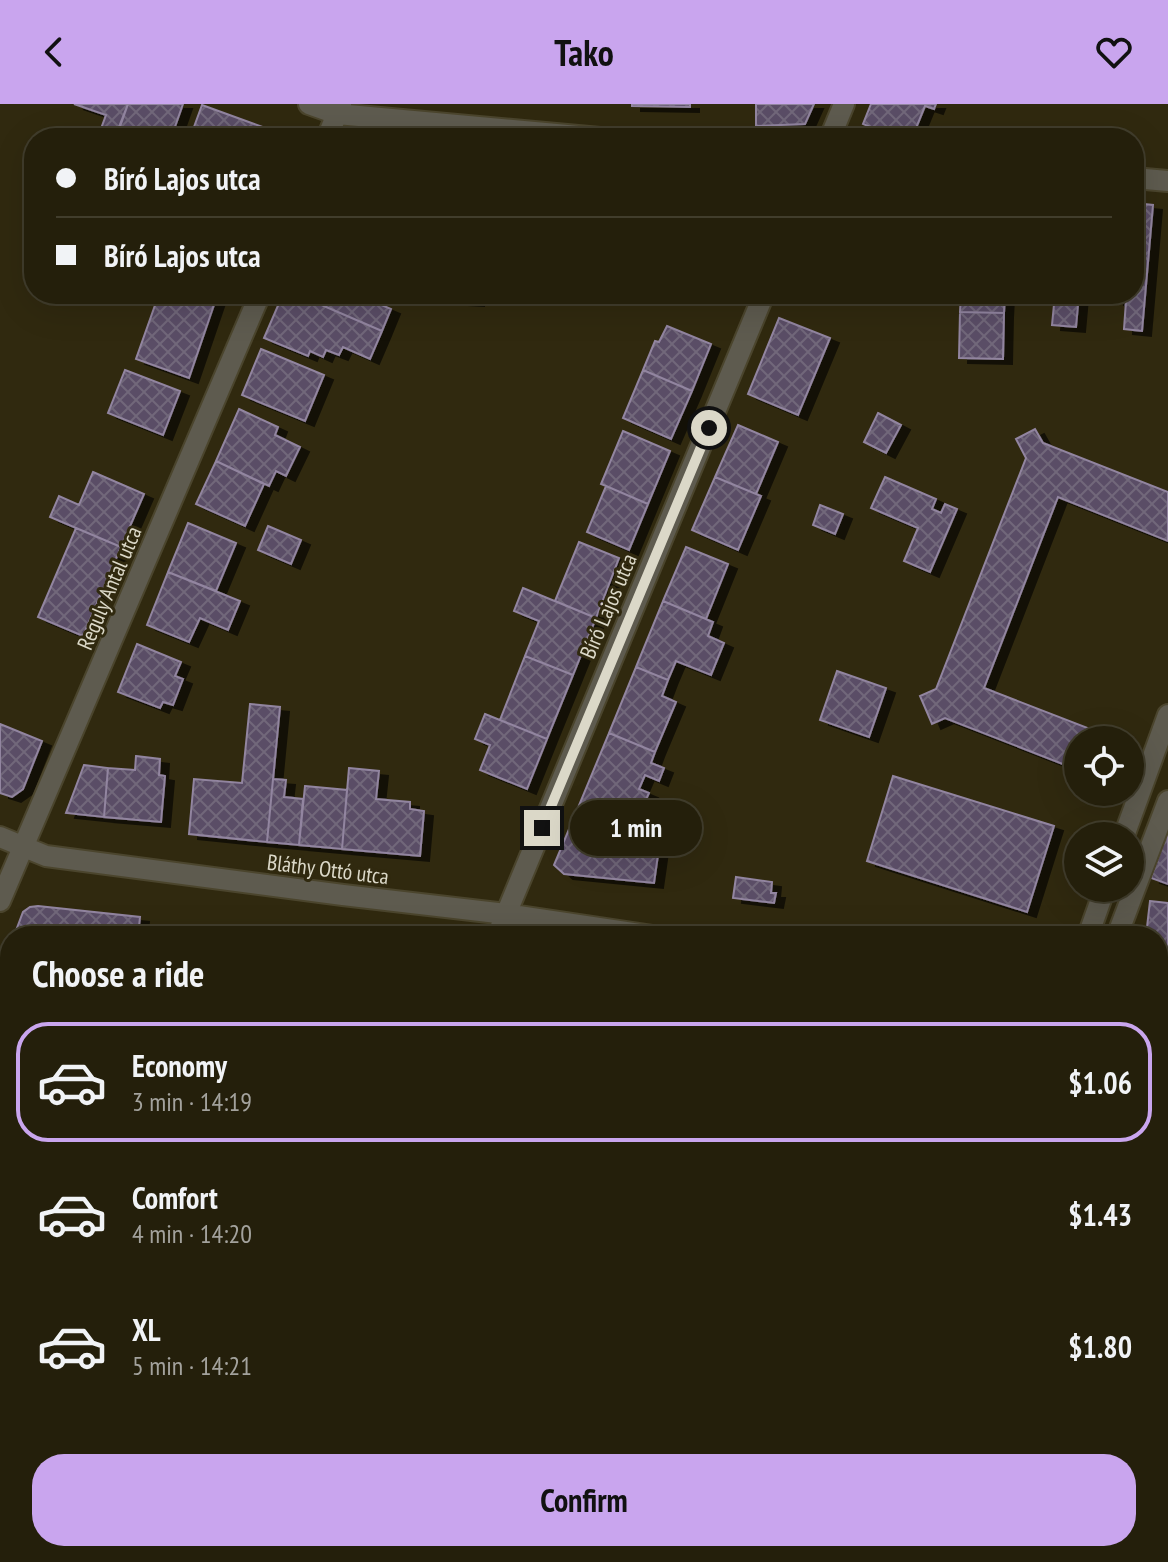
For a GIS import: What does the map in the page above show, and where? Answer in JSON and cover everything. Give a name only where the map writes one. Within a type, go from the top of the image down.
[{"type":"street","points":[[309,104],[510,128]]},
{"type":"street","points":[[834,128],[844,104]]},
{"type":"street","points":[[331,128],[339,109]]},
{"type":"street","points":[[1144,179],[1168,181]]},
{"type":"street","name":"Reguly Antal utca","points":[[0,901],[256,304]]},
{"type":"street","name":"Bíró Lajos utca","points":[[501,926],[760,304]]},
{"type":"street","points":[[1129,822],[1168,715]]},
{"type":"street","points":[[1121,926],[1168,801]]},
{"type":"street","name":"Bláthy Ottó utca","points":[[0,837],[46,856],[586,926]]},
{"type":"street","points":[[1092,926],[1100,902]]},
{"type":"building","points":[[74,104],[128,104],[120,128],[101,128],[106,115]]},
{"type":"building","points":[[128,104],[183,104],[175,128],[119,127]]},
{"type":"building","points":[[690,104],[690,107],[632,106]]},
{"type":"building","points":[[756,104],[814,104],[805,124],[756,126]]},
{"type":"building","points":[[871,104],[936,104],[934,109],[925,106],[916,128],[873,128],[863,124]]},
{"type":"building","points":[[202,105],[265,128],[194,128]]},
{"type":"building","points":[[1144,204],[1153,205],[1142,331],[1124,329],[1126,304],[1144,304]]},
{"type":"building","points":[[155,304],[214,304],[189,378],[136,359]]},
{"type":"building","points":[[279,304],[319,304],[382,331],[370,359],[343,347],[339,355],[326,350],[323,357],[310,351],[308,356],[264,338]]},
{"type":"building","points":[[319,304],[379,304],[391,309],[382,331]]},
{"type":"building","points":[[960,304],[1004,304],[1004,313],[960,312]]},
{"type":"building","points":[[1054,304],[1078,304],[1076,327],[1052,325]]},
{"type":"building","points":[[960,312],[1004,313],[1003,359],[959,358]]},
{"type":"building","points":[[779,318],[830,338],[798,415],[748,394]]},
{"type":"building","points":[[667,326],[711,344],[692,391],[643,370],[655,341],[659,342]]},
{"type":"building","points":[[261,349],[324,375],[305,421],[242,395]]},
{"type":"building","points":[[125,370],[180,391],[163,435],[108,413]]},
{"type":"building","points":[[643,370],[692,391],[671,439],[623,418]]},
{"type":"building","points":[[239,409],[278,427],[275,435],[300,447],[286,476],[276,471],[269,486],[216,461]]},
{"type":"building","points":[[878,413],[901,425],[886,453],[864,442]]},
{"type":"building","points":[[738,425],[778,442],[756,494],[715,477]]},
{"type":"building","points":[[1035,429],[1043,443],[1168,492],[1168,541],[1058,497],[984,688],[1082,726],[1064,726],[1064,765],[945,718],[932,724],[920,696],[936,689],[1026,458],[1016,439]]},
{"type":"building","points":[[623,431],[670,451],[648,504],[601,484]]},
{"type":"building","points":[[216,461],[264,484],[245,526],[196,504]]},
{"type":"building","points":[[93,472],[144,494],[121,547],[50,517],[59,496],[79,505]]},
{"type":"building","points":[[715,477],[761,496],[738,550],[692,530]]},
{"type":"building","points":[[885,477],[936,499],[932,509],[941,513],[945,504],[957,509],[930,572],[904,561],[918,528],[871,508]]},
{"type":"building","points":[[606,486],[648,504],[629,550],[587,532]]},
{"type":"building","points":[[820,505],[843,514],[835,534],[813,525]]},
{"type":"building","points":[[188,523],[236,543],[216,591],[168,572]]},
{"type":"building","points":[[268,526],[301,540],[291,564],[258,550]]},
{"type":"building","points":[[76,528],[121,547],[83,636],[38,617]]},
{"type":"building","points":[[579,542],[619,558],[596,618],[555,601]]},
{"type":"building","points":[[686,547],[728,564],[706,619],[663,601]]},
{"type":"building","points":[[168,572],[240,601],[228,630],[200,618],[189,642],[147,625]]},
{"type":"building","points":[[523,588],[596,618],[573,675],[525,656],[539,621],[514,611]]},
{"type":"building","points":[[663,601],[713,622],[708,636],[724,643],[711,675],[676,661],[668,680],[636,667]]},
{"type":"building","points":[[137,644],[181,662],[175,676],[183,679],[173,705],[163,702],[160,708],[118,692]]},
{"type":"building","points":[[525,656],[573,675],[547,739],[500,720]]},
{"type":"building","points":[[636,667],[668,680],[662,696],[676,702],[655,752],[609,733]]},
{"type":"building","points":[[837,671],[886,688],[869,737],[820,720]]},
{"type":"building","points":[[250,704],[280,707],[267,842],[189,834],[194,779],[242,783]]},
{"type":"building","points":[[485,714],[547,739],[527,789],[480,770],[490,745],[475,739]]},
{"type":"building","points":[[0,724],[42,741],[23,789],[12,797],[0,793]]},
{"type":"building","points":[[609,733],[655,752],[651,763],[664,768],[659,781],[645,775],[639,789],[649,793],[643,806],[635,802],[624,826],[575,815]]},
{"type":"building","points":[[136,756],[160,759],[159,775],[165,776],[161,822],[104,817],[108,768],[135,770]]},
{"type":"building","points":[[84,765],[108,768],[104,817],[66,813]]},
{"type":"building","points":[[349,768],[379,771],[376,799],[410,802],[410,809],[424,811],[420,856],[342,849]]},
{"type":"building","points":[[893,776],[1054,826],[1027,912],[867,861]]},
{"type":"building","points":[[273,779],[286,780],[284,797],[303,799],[299,845],[267,842]]},
{"type":"building","points":[[305,786],[347,790],[342,849],[299,845]]},
{"type":"building","points":[[575,815],[661,834],[654,883],[564,874],[554,865]]},
{"type":"building","points":[[1168,832],[1168,884],[1151,878]]},
{"type":"building","points":[[736,877],[772,882],[771,893],[776,893],[774,903],[733,898]]},
{"type":"building","points":[[1150,901],[1168,903],[1168,926],[1147,926]]},
{"type":"building","points":[[30,907],[140,917],[139,926],[18,926],[23,912]]},
{"type":"route","points":[[542,828],[709,428]]}]
